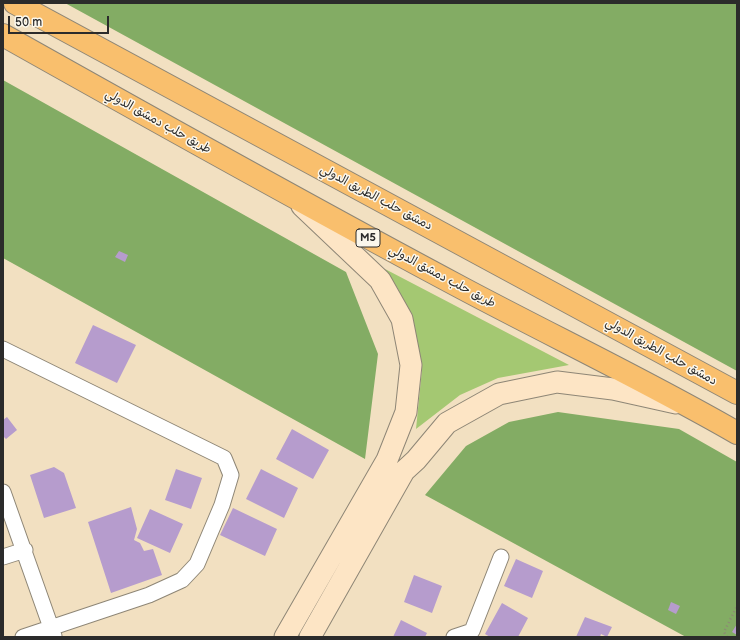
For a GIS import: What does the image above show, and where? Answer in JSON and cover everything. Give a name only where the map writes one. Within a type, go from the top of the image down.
[{"type":"highway","name":"دمشق حلب الطريق الدولي","points":[[15,3],[737,393]]},
{"type":"highway","name":"طريق حلب دمشق الدولي","points":[[3,35],[295,199],[481,298],[690,406],[737,433]]},
{"type":"street","points":[[285,637],[387,460],[406,412],[411,365],[402,319],[380,280],[295,199]]},
{"type":"street","points":[[3,349],[224,458],[231,476],[222,505],[197,564],[182,580],[149,595],[53,632],[23,637]]},
{"type":"street","points":[[310,637],[404,471],[416,460],[447,423],[499,394],[557,382],[613,389],[690,406]]},
{"type":"street","points":[[393,447],[416,460]]},
{"type":"street","points":[[3,492],[25,550],[53,632]]},
{"type":"street","points":[[3,558],[25,550]]},
{"type":"street","points":[[454,637],[472,631],[501,557]]},
{"type":"path","points":[[727,637],[724,632],[737,606]]},
{"type":"green space","points":[[65,3],[737,3],[737,371]]},
{"type":"green space","points":[[3,80],[346,272],[378,354],[365,459],[3,258]]},
{"type":"green space","points":[[385,269],[569,365],[498,378],[460,395],[416,429],[422,369],[412,328],[398,289]]},
{"type":"green space","points":[[558,412],[679,429],[737,462],[737,637],[686,637],[425,495],[466,446],[509,422]]},
{"type":"building","points":[[119,251],[128,255],[125,262],[115,257]]},
{"type":"building","points":[[93,325],[136,345],[117,383],[75,363]]},
{"type":"building","points":[[7,417],[17,430],[6,439],[3,436],[3,420]]},
{"type":"building","points":[[292,429],[329,450],[313,479],[276,459]]},
{"type":"building","points":[[54,467],[64,473],[76,508],[44,518],[30,475]]},
{"type":"building","points":[[176,469],[202,478],[191,509],[165,500]]},
{"type":"building","points":[[261,469],[298,488],[284,518],[246,499]]},
{"type":"building","points":[[131,507],[137,529],[134,540],[140,543],[144,551],[153,549],[162,575],[111,593],[88,522]]},
{"type":"building","points":[[233,508],[277,529],[265,556],[220,535]]},
{"type":"building","points":[[150,509],[183,524],[170,553],[137,538]]},
{"type":"building","points":[[516,559],[543,571],[532,598],[504,586]]},
{"type":"building","points":[[414,575],[442,586],[432,613],[404,602]]},
{"type":"building","points":[[671,602],[680,606],[676,614],[668,610]]},
{"type":"building","points":[[502,603],[528,618],[518,637],[490,637],[485,634]]},
{"type":"building","points":[[585,617],[612,627],[607,637],[601,634],[600,637],[576,637]]},
{"type":"building","points":[[401,620],[427,633],[425,637],[393,637]]},
{"type":"building","points":[[737,624],[737,635],[732,632]]}]
